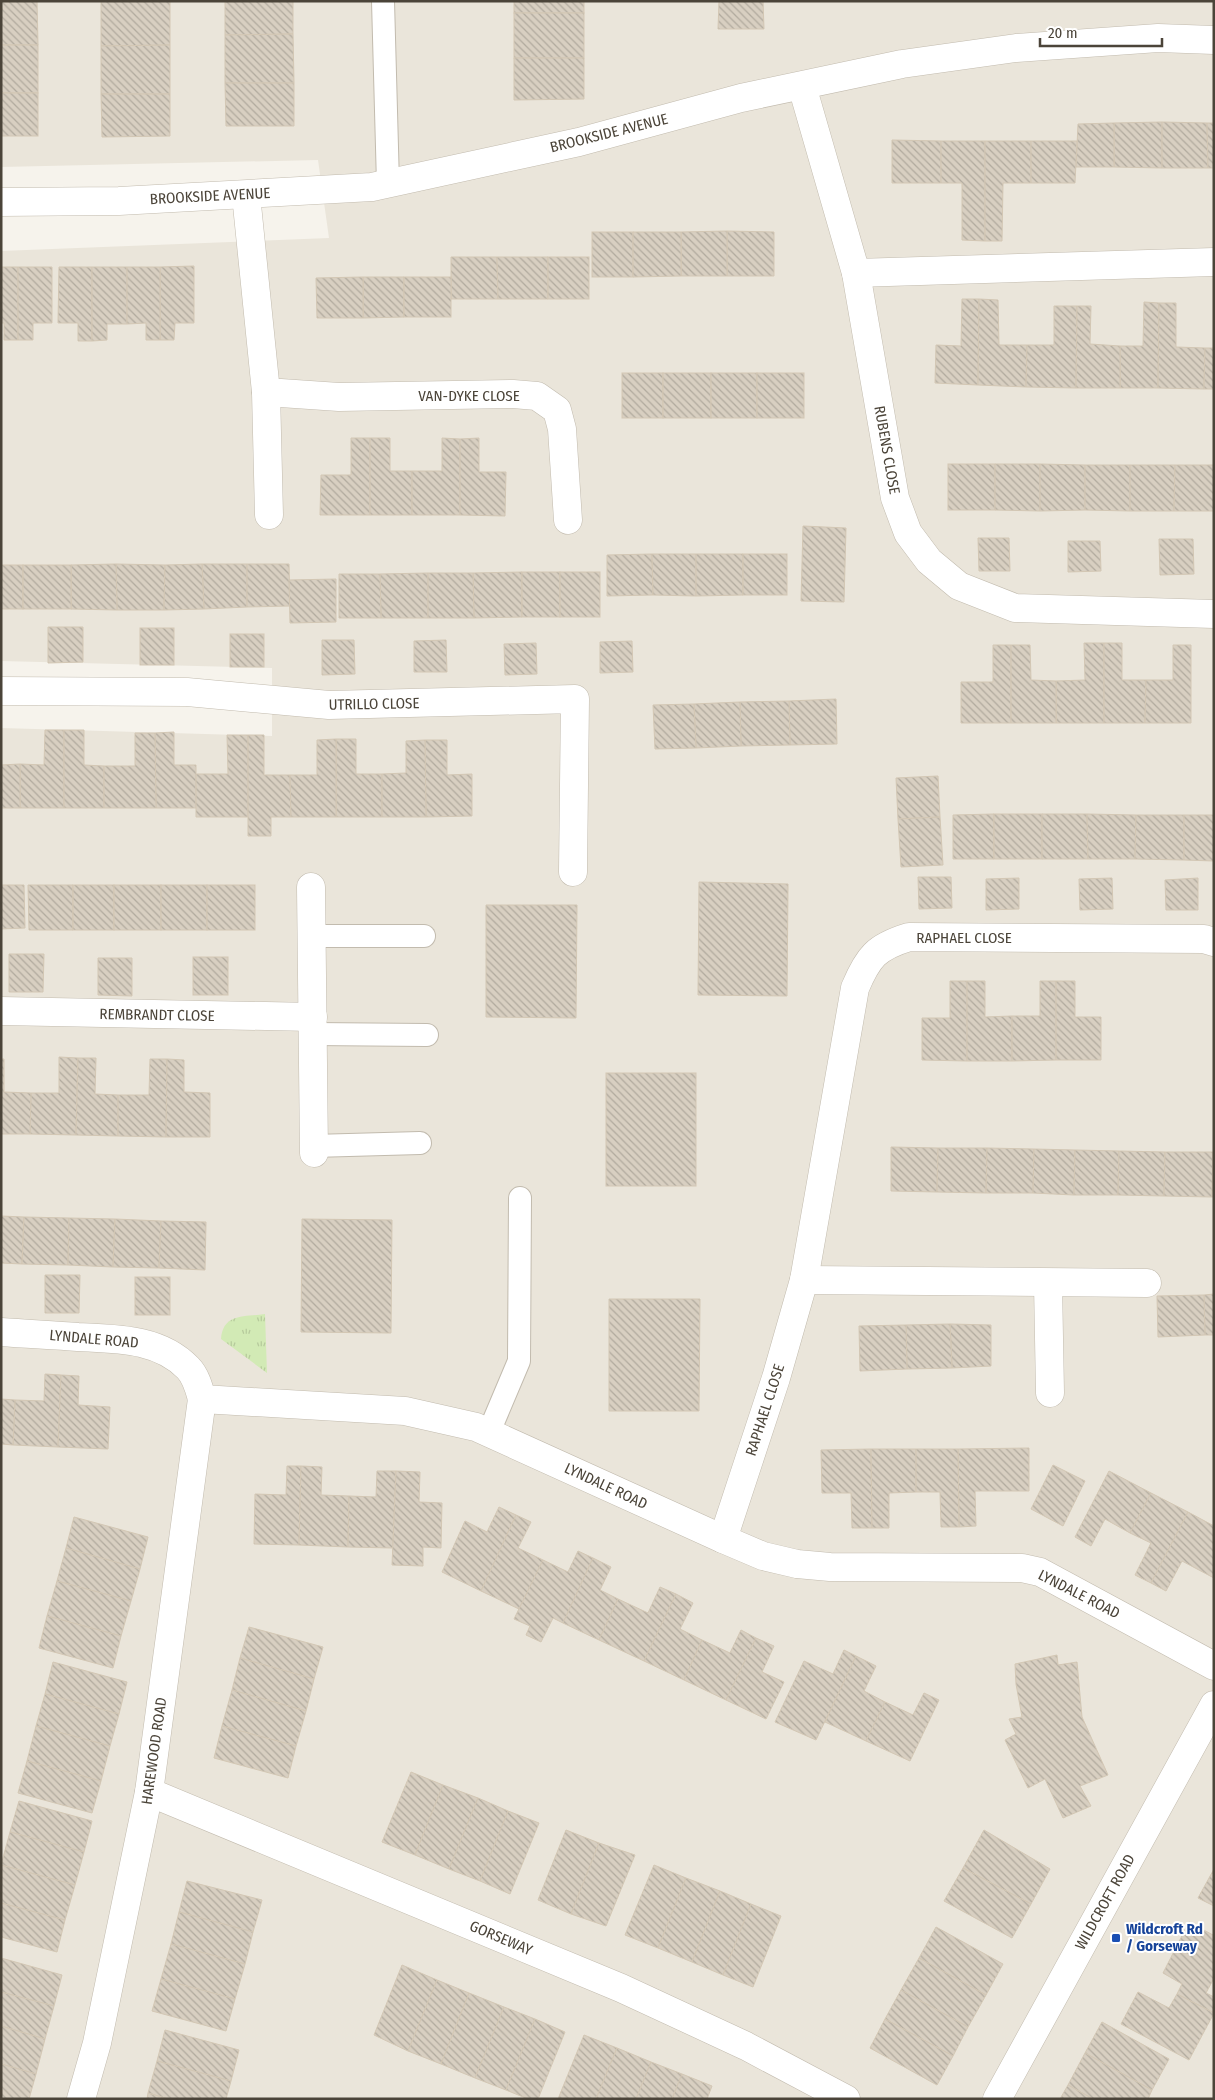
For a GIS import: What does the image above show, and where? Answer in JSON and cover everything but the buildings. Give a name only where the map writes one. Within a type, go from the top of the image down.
[{"type":"street","name":"BROOKSIDE AVENUE","points":[[1,202],[119,201],[246,195],[388,184],[579,142],[741,98],[902,64],[1016,48],[1158,38],[1214,40]]},
{"type":"street","name":"RUBENS CLOSE","points":[[802,86],[856,273],[894,498],[908,533],[929,561],[959,586],[1015,608],[1214,614]]},
{"type":"street","points":[[246,195],[266,392],[269,515]]},
{"type":"street","points":[[856,273],[1214,262]]},
{"type":"street","name":"VAN-DYKE CLOSE","points":[[266,392],[339,397],[512,394],[537,396],[558,410],[562,429],[568,520]]},
{"type":"street","name":"UTRILLO CLOSE","points":[[1,691],[187,692],[329,705],[575,699],[573,872]]},
{"type":"street","points":[[311,887],[314,1149]]},
{"type":"street","name":"RAPHAEL CLOSE","points":[[723,1539],[776,1378],[804,1280],[855,988],[862,970],[873,955],[888,944],[908,937],[1204,939],[1214,942]]},
{"type":"street","name":"REMBRANDT CLOSE","points":[[1,1011],[313,1026]]},
{"type":"street","points":[[804,1280],[1147,1283]]},
{"type":"street","points":[[1048,1283],[1050,1394]]},
{"type":"street","name":"LYNDALE ROAD","points":[[1,1332],[130,1340],[155,1346],[173,1354],[190,1369],[197,1382],[202,1399],[405,1411],[446,1419],[489,1432],[763,1556],[796,1564],[830,1567],[1022,1568],[1040,1572],[1214,1666]]},
{"type":"street","name":"HAREWOOD ROAD","points":[[81,2099],[97,2043],[149,1792],[202,1399]]},
{"type":"street","name":"WILDCROFT ROAD","points":[[997,2099],[1214,1705]]},
{"type":"street","name":"GORSEWAY","points":[[149,1792],[621,1988],[746,2046],[846,2099]]},
{"type":"lane","points":[[383,1],[388,184]]},
{"type":"lane","points":[[312,936],[424,936]]},
{"type":"lane","points":[[313,1026],[427,1035]]},
{"type":"lane","points":[[314,1149],[420,1143]]},
{"type":"lane","points":[[489,1432],[519,1362],[520,1198]]},
{"type":"shaded area","points":[[1,1],[1214,1],[1214,2099],[1,2099],[1,728],[272,736],[272,668],[1,661],[1,251],[329,238],[318,160],[1,167]]},
{"type":"green space","points":[[265,1314],[267,1373],[221,1339],[223,1331],[230,1320],[242,1316]]},
{"type":"place","name":"Wildcroft Rd / Gorseway","points":[[1116,1938]]}]
